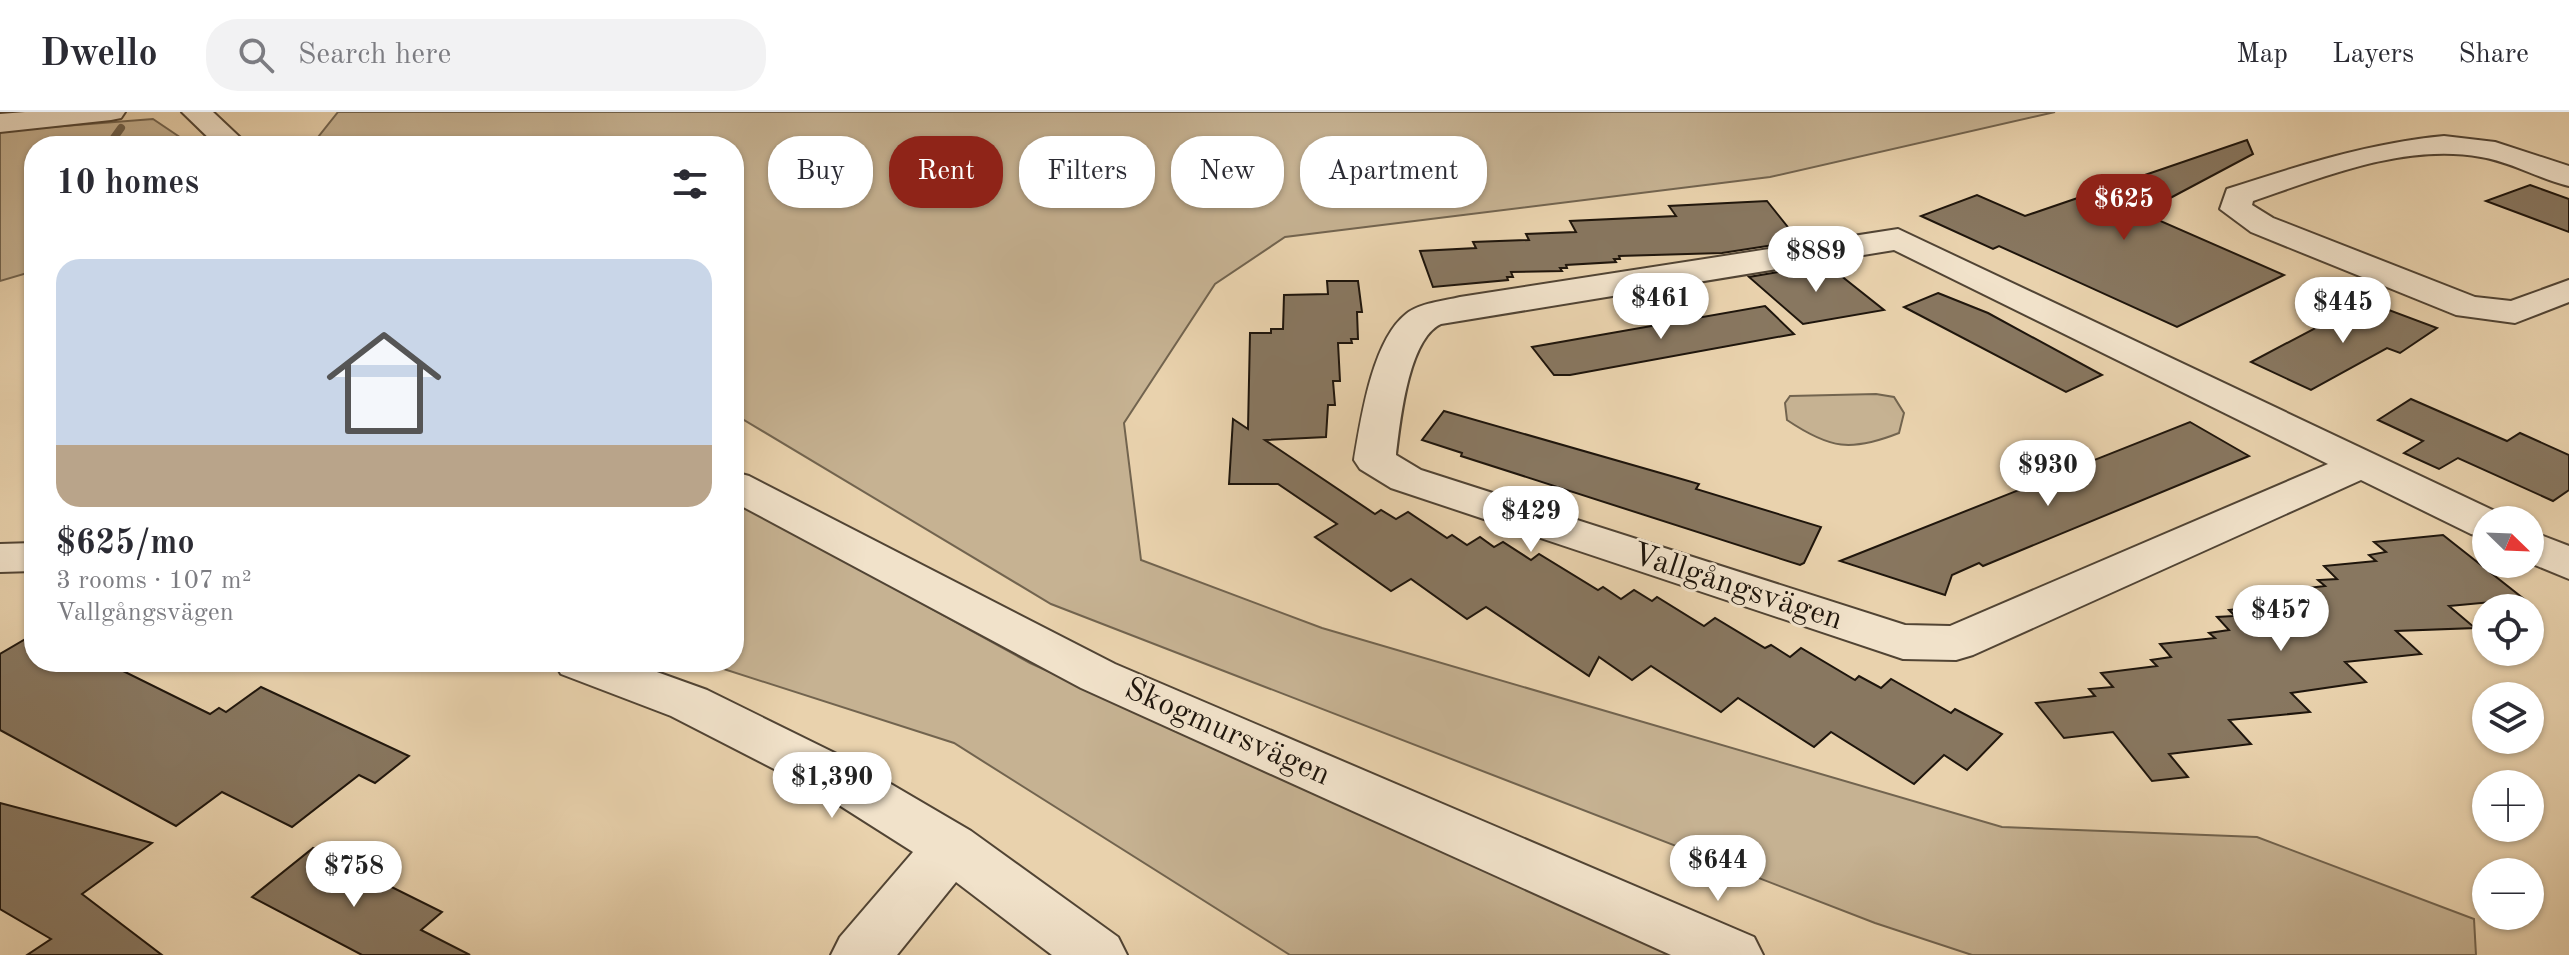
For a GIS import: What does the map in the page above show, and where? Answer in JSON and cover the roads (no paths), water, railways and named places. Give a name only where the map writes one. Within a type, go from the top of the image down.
[{"type":"street","points":[[0,123],[111,112]]},
{"type":"street","points":[[196,112],[223,136]]},
{"type":"street","points":[[2569,177],[2470,146],[2441,145],[2334,164],[2238,196],[2236,209],[2262,225],[2469,307],[2515,312],[2569,290]]},
{"type":"street","name":"Vallgångsvägen","points":[[2362,464],[1956,643],[1903,642],[1406,479],[1375,460],[1382,411],[1395,378],[1403,338],[1419,321],[1460,308],[1898,239],[2472,517]]},
{"type":"street","name":"Skogmursvägen","points":[[744,490],[1098,676],[1733,955]]},
{"type":"street","points":[[2544,552],[2569,564]]},
{"type":"street","points":[[0,558],[24,557]]},
{"type":"street","points":[[605,672],[689,703],[836,777],[951,847],[1097,955]]},
{"type":"street","points":[[861,955],[951,847]]},
{"type":"waterway","points":[[115,136],[121,128]]}]
